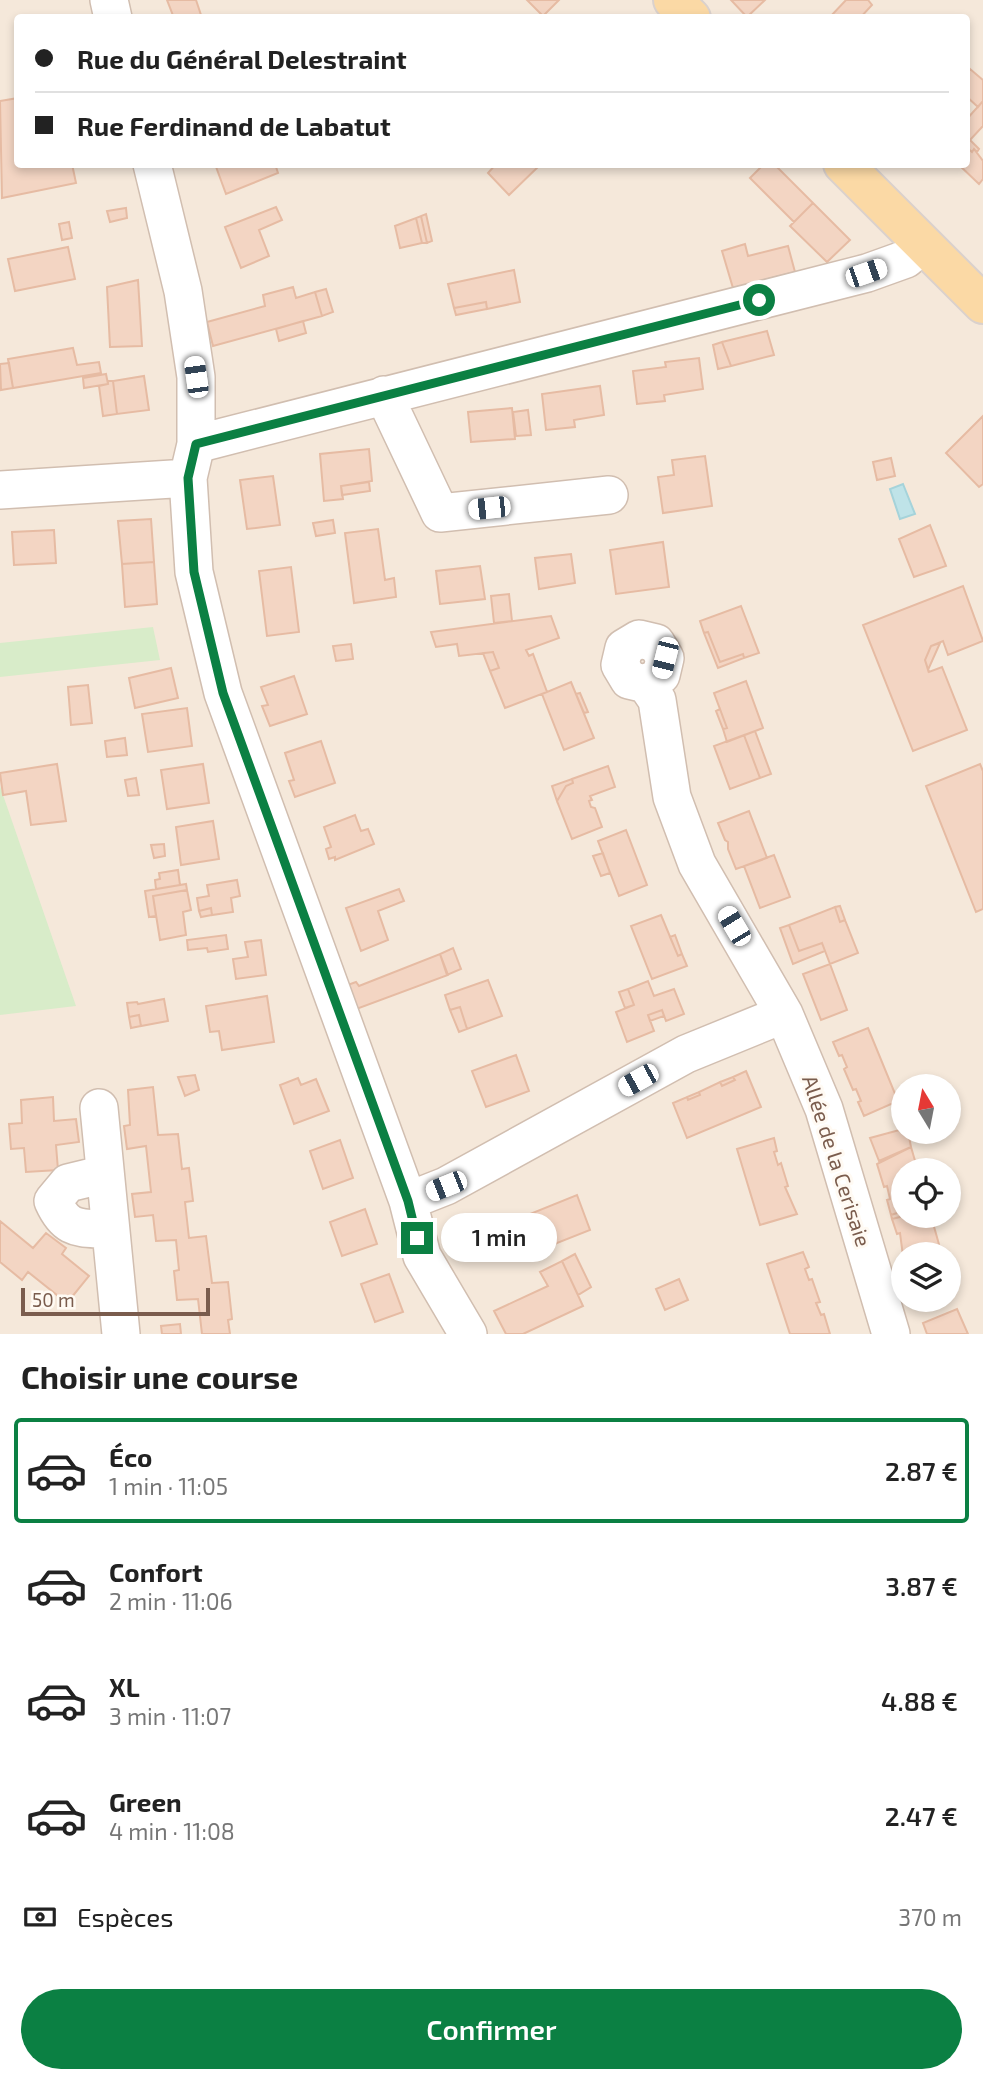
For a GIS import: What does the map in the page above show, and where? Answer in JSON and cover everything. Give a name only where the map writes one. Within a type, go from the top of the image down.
[{"type":"main road","points":[[673,0],[687,14]]},
{"type":"main road","points":[[847,168],[983,304]]},
{"type":"street","points":[[153,168],[183,291],[196,377],[192,461],[194,572],[223,693],[408,1201],[422,1256],[468,1334]]},
{"type":"street","points":[[0,490],[192,461],[384,395],[866,273],[906,259],[923,244]]},
{"type":"street","points":[[384,395],[440,513],[609,495]]},
{"type":"street","name":"Allée de la Cerisaie","points":[[646,684],[657,700],[672,797],[697,864],[784,1014],[824,1109],[891,1334]]},
{"type":"street","points":[[408,1201],[446,1186],[686,1054],[784,1014]]},
{"type":"street","points":[[99,1108],[121,1334]]},
{"type":"street","points":[[105,1174],[68,1183],[53,1201],[61,1219],[77,1227],[110,1230]]},
{"type":"shaded area","points":[[0,0],[983,0],[983,1334],[0,1334]]},
{"type":"green space","points":[[153,627],[160,660],[0,677],[0,643]]},
{"type":"green space","points":[[0,786],[3,795],[76,1006],[0,1015]]},
{"type":"water","points":[[903,484],[915,514],[900,519],[890,489]]},
{"type":"building","points":[[167,0],[196,0],[201,14],[172,14]]},
{"type":"building","points":[[527,0],[559,0],[545,14],[541,14]]},
{"type":"building","points":[[731,0],[765,0],[750,14],[744,14]]},
{"type":"building","points":[[846,0],[868,0],[872,5],[864,14],[833,14]]},
{"type":"building","points":[[970,69],[983,80],[983,101],[978,107],[970,100]]},
{"type":"building","points":[[14,99],[14,168],[73,168],[76,183],[2,198],[0,101]]},
{"type":"building","points":[[983,101],[983,126],[970,140],[970,116]]},
{"type":"building","points":[[970,140],[979,149],[970,150]]},
{"type":"building","points":[[974,149],[983,161],[983,179],[979,184],[962,168],[970,168],[970,150],[972,152]]},
{"type":"building","points":[[216,168],[276,168],[278,173],[226,194]]},
{"type":"building","points":[[492,168],[537,168],[509,195],[488,173]]},
{"type":"building","points":[[760,168],[778,168],[813,203],[794,222],[750,178]]},
{"type":"building","points":[[813,203],[850,240],[827,262],[790,226]]},
{"type":"building","points":[[276,207],[282,220],[259,230],[269,256],[241,268],[225,227]]},
{"type":"building","points":[[126,208],[127,218],[110,222],[107,211]]},
{"type":"building","points":[[426,214],[432,241],[427,243],[421,216]]},
{"type":"building","points":[[421,216],[427,243],[422,243],[416,218]]},
{"type":"building","points":[[416,218],[422,243],[400,248],[395,226]]},
{"type":"building","points":[[69,222],[72,238],[62,240],[59,224]]},
{"type":"building","points":[[745,244],[748,256],[788,246],[795,272],[733,288],[722,251]]},
{"type":"building","points":[[68,247],[75,279],[15,291],[8,259]]},
{"type":"building","points":[[514,270],[520,302],[487,309],[486,302],[454,308],[448,284]]},
{"type":"building","points":[[138,280],[142,346],[110,347],[107,287]]},
{"type":"building","points":[[293,287],[296,298],[315,292],[322,316],[213,346],[207,322],[265,306],[263,295]]},
{"type":"building","points":[[326,289],[333,312],[322,316],[315,292]]},
{"type":"building","points":[[486,302],[487,309],[456,315],[454,308]]},
{"type":"building","points":[[303,321],[306,333],[279,341],[276,329]]},
{"type":"building","points":[[767,331],[774,355],[731,366],[722,342]]},
{"type":"building","points":[[722,342],[731,366],[718,369],[713,345]]},
{"type":"building","points":[[73,348],[77,365],[99,362],[101,373],[13,388],[8,359]]},
{"type":"building","points":[[699,358],[703,389],[664,395],[665,401],[637,404],[633,371],[666,367],[665,362]]},
{"type":"building","points":[[9,363],[13,388],[1,390],[0,364]]},
{"type":"building","points":[[106,374],[108,384],[84,388],[83,378]]},
{"type":"building","points":[[144,376],[149,410],[117,414],[113,381]]},
{"type":"building","points":[[108,381],[113,381],[117,414],[103,416],[99,386],[108,384]]},
{"type":"building","points":[[600,386],[604,415],[574,420],[575,427],[546,430],[542,394]]},
{"type":"building","points":[[512,408],[515,439],[471,442],[468,412]]},
{"type":"building","points":[[528,410],[531,435],[516,436],[513,412]]},
{"type":"building","points":[[983,416],[983,484],[979,487],[946,453]]},
{"type":"building","points":[[369,449],[372,481],[341,486],[343,499],[324,501],[320,454]]},
{"type":"building","points":[[705,456],[712,506],[663,513],[658,477],[674,475],[672,460]]},
{"type":"building","points":[[891,458],[895,476],[877,480],[873,462]]},
{"type":"building","points":[[273,476],[280,525],[247,529],[240,480]]},
{"type":"building","points":[[369,482],[370,491],[342,495],[341,486]]},
{"type":"building","points":[[151,519],[154,562],[122,564],[118,521]]},
{"type":"building","points":[[333,520],[335,533],[316,536],[313,523]]},
{"type":"building","points":[[930,525],[946,566],[914,577],[899,539]]},
{"type":"building","points":[[378,529],[385,580],[394,578],[396,597],[354,603],[345,533]]},
{"type":"building","points":[[54,530],[56,563],[14,565],[12,532]]},
{"type":"building","points":[[663,542],[669,587],[616,594],[610,550]]},
{"type":"building","points":[[571,554],[575,583],[539,589],[535,558]]},
{"type":"building","points":[[154,562],[157,604],[125,607],[122,564]]},
{"type":"building","points":[[480,566],[485,599],[440,604],[436,571]]},
{"type":"building","points":[[291,567],[299,632],[267,636],[259,571]]},
{"type":"building","points":[[963,586],[983,641],[948,655],[943,641],[931,646],[925,660],[929,672],[942,667],[967,730],[913,751],[863,625]]},
{"type":"building","points":[[509,594],[512,621],[494,623],[491,596]]},
{"type":"building","points":[[741,606],[759,653],[744,658],[743,654],[720,662],[708,632],[704,633],[700,621]]},
{"type":"building","points":[[551,616],[559,638],[526,650],[529,656],[533,654],[547,692],[505,708],[490,671],[499,668],[493,652],[459,656],[457,644],[436,647],[431,632]]},
{"type":"building","points":[[708,632],[720,662],[743,654],[744,658],[718,668],[704,633]]},
{"type":"building","points":[[940,643],[928,670],[925,660],[931,646]]},
{"type":"building","points":[[351,644],[353,659],[336,661],[333,646]]},
{"type":"building","points":[[493,652],[499,668],[490,671],[483,653]]},
{"type":"building","points":[[171,668],[178,698],[135,708],[129,678]]},
{"type":"building","points":[[294,676],[307,714],[270,726],[262,706],[268,705],[261,687]]},
{"type":"building","points":[[746,681],[763,728],[727,742],[723,729],[727,728],[714,693]]},
{"type":"building","points":[[571,682],[594,738],[564,750],[542,694]]},
{"type":"building","points":[[88,685],[92,723],[71,725],[68,687]]},
{"type":"building","points":[[580,693],[588,712],[584,713],[576,694]]},
{"type":"building","points":[[187,708],[192,746],[148,752],[142,714]]},
{"type":"building","points":[[720,709],[727,728],[723,729],[716,711]]},
{"type":"building","points":[[755,731],[771,774],[760,778],[744,735]]},
{"type":"building","points":[[744,735],[760,778],[730,789],[714,746]]},
{"type":"building","points":[[125,738],[127,755],[107,757],[105,741]]},
{"type":"building","points":[[321,741],[335,783],[295,797],[289,781],[294,780],[285,753]]},
{"type":"building","points":[[57,764],[66,821],[31,825],[26,791],[3,795],[0,773]]},
{"type":"building","points":[[203,764],[209,803],[167,809],[161,770]]},
{"type":"building","points":[[980,764],[983,771],[983,909],[976,912],[926,786]]},
{"type":"building","points":[[608,766],[615,787],[590,796],[592,800],[589,801],[591,807],[595,808],[602,827],[572,839],[557,801],[566,786],[573,783],[572,779]]},
{"type":"building","points":[[136,778],[139,795],[128,796],[125,780]]},
{"type":"building","points":[[572,779],[573,783],[566,786],[557,801],[552,786]]},
{"type":"building","points":[[749,811],[767,858],[736,869],[728,842],[718,823]]},
{"type":"building","points":[[355,815],[361,831],[368,829],[374,844],[335,860],[335,857],[329,859],[326,849],[331,847],[324,827]]},
{"type":"building","points":[[213,821],[219,859],[181,865],[176,827]]},
{"type":"building","points":[[626,830],[647,885],[619,896],[598,841]]},
{"type":"building","points":[[164,844],[165,856],[154,858],[151,845]]},
{"type":"building","points":[[603,853],[610,873],[601,876],[593,856]]},
{"type":"building","points":[[774,855],[790,897],[760,908],[744,866]]},
{"type":"building","points":[[178,870],[180,885],[156,889],[155,880],[160,879],[159,873]]},
{"type":"building","points":[[237,880],[240,896],[231,898],[233,912],[212,915],[211,908],[199,911],[197,898],[209,896],[207,885]]},
{"type":"building","points":[[186,884],[187,890],[153,896],[156,916],[149,917],[145,891]]},
{"type":"building","points":[[399,889],[404,901],[378,911],[388,940],[361,951],[346,908]]},
{"type":"building","points":[[187,890],[191,910],[183,912],[186,935],[160,940],[153,896]]},
{"type":"building","points":[[840,906],[845,920],[840,922],[835,907]]},
{"type":"building","points":[[835,907],[840,922],[845,920],[858,953],[830,964],[822,943],[799,951],[789,925]]},
{"type":"building","points":[[211,908],[212,915],[201,917],[199,911]]},
{"type":"building","points":[[661,915],[678,956],[682,954],[687,966],[652,979],[631,926]]},
{"type":"building","points":[[789,925],[799,951],[822,943],[825,951],[793,964],[780,928]]},
{"type":"building","points":[[226,935],[228,949],[208,952],[207,948],[188,950],[187,940]]},
{"type":"building","points":[[675,935],[682,954],[678,956],[670,937]]},
{"type":"building","points":[[261,940],[266,975],[236,979],[233,959],[248,957],[245,942]]},
{"type":"building","points":[[453,948],[461,969],[447,975],[440,954]]},
{"type":"building","points":[[440,954],[448,975],[351,1011],[342,987],[356,982],[359,986]]},
{"type":"building","points":[[830,964],[847,1010],[821,1020],[803,974]]},
{"type":"building","points":[[488,980],[502,1016],[467,1029],[460,1007],[450,1010],[445,995]]},
{"type":"building","points":[[648,981],[654,996],[674,989],[684,1014],[666,1021],[662,1010],[648,1015],[654,1031],[627,1042],[616,1012],[634,1005],[628,989]]},
{"type":"building","points":[[628,989],[634,1005],[625,1008],[619,992]]},
{"type":"building","points":[[267,996],[274,1042],[222,1050],[219,1031],[210,1032],[206,1006]]},
{"type":"building","points":[[164,999],[168,1021],[141,1026],[139,1015],[129,1017],[127,1003],[138,1004]]},
{"type":"building","points":[[460,1007],[467,1029],[459,1032],[450,1010]]},
{"type":"building","points":[[662,1010],[664,1016],[650,1021],[648,1015]]},
{"type":"building","points":[[139,1015],[141,1026],[131,1028],[129,1017]]},
{"type":"building","points":[[868,1028],[891,1084],[891,1104],[864,1116],[856,1089],[853,1090],[844,1069],[847,1067],[842,1055],[839,1056],[833,1042]]},
{"type":"building","points":[[516,1055],[529,1091],[486,1107],[472,1071]]},
{"type":"building","points":[[746,1071],[761,1107],[687,1138],[673,1103],[700,1095],[699,1092],[720,1082],[722,1086]]},
{"type":"building","points":[[195,1075],[199,1090],[185,1096],[178,1077]]},
{"type":"building","points":[[733,1077],[735,1080],[722,1086],[720,1082]]},
{"type":"building","points":[[298,1078],[301,1085],[316,1079],[329,1111],[294,1124],[280,1085]]},
{"type":"building","points":[[153,1087],[158,1135],[178,1134],[182,1169],[189,1168],[193,1201],[185,1202],[189,1238],[206,1236],[212,1283],[228,1282],[232,1319],[228,1320],[230,1334],[202,1334],[198,1299],[177,1300],[174,1271],[179,1270],[176,1240],[156,1241],[153,1215],[135,1217],[132,1194],[151,1192],[146,1146],[127,1149],[124,1126],[130,1125],[128,1090]]},
{"type":"building","points":[[699,1092],[700,1095],[688,1100],[687,1097]]},
{"type":"building","points":[[53,1097],[54,1121],[76,1119],[79,1142],[56,1145],[58,1170],[26,1172],[24,1148],[11,1149],[9,1124],[22,1123],[21,1100]]},
{"type":"building","points":[[891,1132],[891,1144],[910,1144],[911,1147],[879,1161],[870,1138]]},
{"type":"building","points":[[774,1138],[777,1151],[774,1152],[778,1165],[781,1163],[788,1186],[785,1187],[797,1214],[760,1225],[737,1149]]},
{"type":"building","points":[[340,1140],[353,1178],[323,1189],[310,1151]]},
{"type":"building","points":[[911,1147],[914,1158],[891,1158],[891,1215],[887,1186],[884,1187],[877,1164]]},
{"type":"building","points":[[577,1195],[590,1230],[537,1251],[525,1216]]},
{"type":"building","points":[[365,1209],[377,1244],[342,1256],[330,1222]]},
{"type":"building","points":[[0,1221],[33,1248],[46,1233],[66,1248],[62,1254],[89,1276],[67,1303],[28,1272],[22,1280],[0,1262]]},
{"type":"building","points":[[895,1228],[934,1228],[938,1242],[901,1242],[900,1233],[897,1234]]},
{"type":"building","points":[[803,1252],[809,1267],[805,1269],[809,1280],[812,1279],[820,1302],[816,1303],[821,1315],[824,1314],[830,1334],[790,1334],[767,1264]]},
{"type":"building","points":[[575,1254],[591,1287],[578,1295],[562,1261]]},
{"type":"building","points":[[562,1261],[583,1306],[523,1334],[506,1334],[494,1311],[548,1286],[540,1272]]},
{"type":"building","points":[[389,1274],[403,1312],[375,1322],[361,1284]]},
{"type":"building","points":[[679,1279],[688,1300],[665,1310],[656,1289]]},
{"type":"building","points":[[950,1312],[958,1312],[968,1334],[927,1334],[923,1323]]},
{"type":"building","points":[[180,1324],[181,1334],[162,1334],[161,1326]]},
{"type":"route","points":[[417,1238],[408,1201],[223,693],[194,572],[188,478],[196,444],[759,300]]}]
